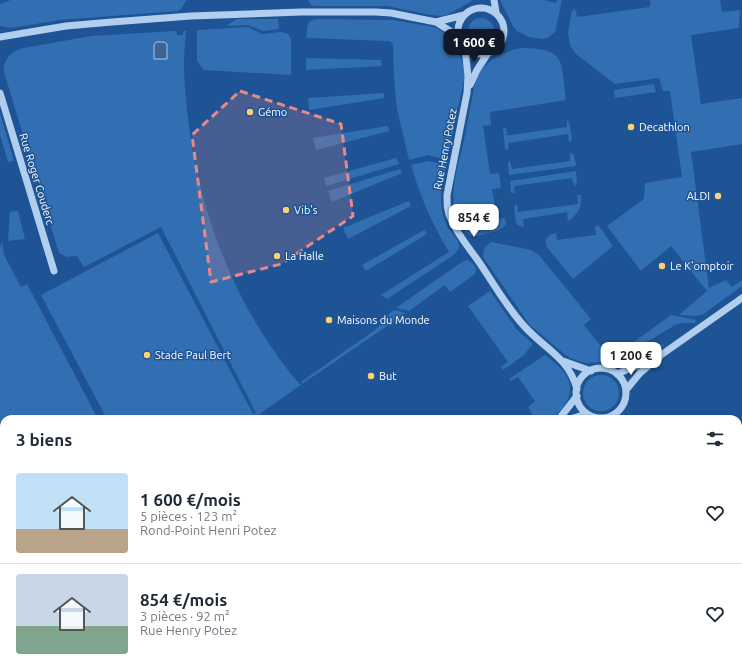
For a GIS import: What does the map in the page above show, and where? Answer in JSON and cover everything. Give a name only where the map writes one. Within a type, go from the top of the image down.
[{"type":"street","points":[[473,9],[479,0]]},
{"type":"street","points":[[464,15],[459,23],[458,36],[460,41],[465,48],[476,54],[488,53],[497,48],[503,38],[504,32],[502,21],[496,12],[494,0]]},
{"type":"street","points":[[436,22],[464,15],[473,9],[482,7],[496,12]]},
{"type":"street","points":[[0,36],[66,26],[191,16],[288,12],[376,12],[390,13],[436,22],[458,36]]},
{"type":"street","points":[[465,48],[468,76],[467,93]]},
{"type":"street","points":[[467,93],[473,77],[488,53]]},
{"type":"street","name":"Rue Roger Couderc","points":[[0,93],[54,270]]},
{"type":"street","name":"Rue Henry Potez","points":[[467,93],[448,185],[447,203],[450,218],[518,319],[534,336],[562,360],[574,380],[577,393]]},
{"type":"street","points":[[626,390],[640,373],[661,355],[742,298]]},
{"type":"street","points":[[617,374],[661,355]]},
{"type":"street","name":"Rue Henry Potez","points":[[562,360],[590,371]]},
{"type":"street","points":[[562,415],[577,393],[582,378],[590,371],[604,369],[611,370],[617,374],[623,381],[626,390],[625,402],[618,411],[612,415]]},
{"type":"street","points":[[577,393],[581,407],[589,415]]},
{"type":"street","points":[[618,411],[620,415]]},
{"type":"highlighted area","points":[[240,91],[341,124],[353,216],[281,264],[211,282],[192,135]]},
{"type":"shaded area","points":[[11,0],[186,0],[182,8],[178,11],[60,20],[11,28],[0,26],[0,4]]},
{"type":"shaded area","points":[[308,0],[473,0],[447,15],[442,16],[387,6],[315,6],[311,5]]},
{"type":"shaded area","points":[[500,0],[544,0],[556,3],[557,0],[562,0],[555,32],[549,37],[543,39],[529,37],[517,31]]},
{"type":"shaded area","points":[[650,0],[720,0],[722,12],[740,10],[739,28],[691,35],[701,104],[742,98],[742,144],[691,152],[709,288],[726,280],[732,287],[742,280],[742,286],[702,315],[696,316],[679,315],[707,291],[671,246],[641,271],[607,226],[644,199],[645,183],[682,177],[670,91],[663,91],[659,78],[615,84],[576,54],[570,45],[568,33],[572,11],[575,8],[577,17],[650,7]]},
{"type":"shaded area","points":[[481,18],[490,22],[494,31],[490,40],[481,44],[472,40],[468,31],[472,22]]},
{"type":"shaded area","points":[[237,19],[278,19],[279,29],[263,31],[248,25],[226,26]]},
{"type":"shaded area","points":[[312,20],[392,20],[434,27],[446,35],[456,47],[462,61],[465,75],[447,160],[428,155],[409,160],[397,109],[392,43],[389,41],[306,38],[308,23]]},
{"type":"shaded area","points":[[248,27],[262,34],[282,32],[288,34],[291,39],[291,75],[204,70],[197,61],[197,30]]},
{"type":"shaded area","points":[[176,31],[177,35],[183,35],[183,31],[186,31],[184,67],[186,103],[191,138],[207,209],[218,243],[232,277],[248,309],[278,357],[301,385],[260,415],[105,415],[41,295],[158,233],[253,414],[256,413],[161,227],[84,267],[77,256],[67,257],[59,253],[4,72],[4,67],[7,59],[12,53],[24,48],[91,36]]},
{"type":"shaded area","points":[[156,42],[164,42],[167,44],[167,59],[154,59],[154,45]]},
{"type":"shaded area","points":[[521,48],[547,51],[554,54],[559,59],[562,66],[566,100],[490,112],[491,125],[483,126],[490,174],[499,173],[501,188],[492,189],[497,219],[505,218],[506,224],[500,230],[473,236],[462,228],[456,214],[454,204],[454,182],[475,83],[478,76],[487,64],[506,52]]},
{"type":"shaded area","points":[[306,58],[381,60],[382,66],[306,70]]},
{"type":"shaded area","points":[[654,84],[656,92],[615,98],[614,90]]},
{"type":"shaded area","points":[[384,93],[384,98],[309,110],[308,98]]},
{"type":"shaded area","points":[[0,113],[14,161],[8,162],[0,135]]},
{"type":"shaded area","points":[[567,120],[569,122],[572,139],[570,142],[568,134],[508,143],[509,150],[505,149],[503,128],[506,128],[507,135],[511,135],[567,127]]},
{"type":"shaded area","points":[[388,126],[389,131],[316,150],[313,138]]},
{"type":"shaded area","points":[[570,153],[574,155],[576,166],[509,175],[509,161],[512,169],[570,161]]},
{"type":"shaded area","points":[[396,158],[399,164],[326,186],[324,178]]},
{"type":"shaded area","points":[[429,161],[446,165],[441,196],[442,212],[448,227],[458,241],[459,247],[457,252],[452,256],[387,299],[381,295],[449,252],[427,210],[411,165]]},
{"type":"shaded area","points":[[400,169],[402,173],[332,202],[328,191]]},
{"type":"shaded area","points":[[576,171],[577,182],[575,186],[572,178],[514,186],[515,194],[511,192],[510,181]]},
{"type":"shaded area","points":[[577,195],[581,195],[580,206],[577,213],[568,221],[567,212],[523,219],[524,227],[516,224],[514,207],[517,204],[518,212],[578,204]]},
{"type":"shaded area","points":[[409,201],[411,206],[348,239],[343,228]]},
{"type":"shaded area","points":[[18,211],[25,239],[8,241],[10,212]]},
{"type":"shaded area","points":[[598,225],[613,246],[573,279],[547,247],[546,239],[551,234],[556,233],[557,240],[596,235],[595,227]]},
{"type":"shaded area","points":[[424,230],[427,234],[366,271],[362,265]]},
{"type":"shaded area","points":[[2,242],[4,255],[21,287],[27,284],[96,415],[0,415],[0,248]]},
{"type":"shaded area","points":[[491,242],[531,250],[539,255],[591,319],[584,325],[603,349],[610,343],[623,356],[633,358],[659,344],[665,345],[635,363],[624,366],[603,362],[585,363],[570,358],[530,325],[483,257],[484,248]]},
{"type":"shaded area","points":[[467,260],[476,268],[475,274],[450,292],[445,285],[409,311],[396,308],[462,262]]},
{"type":"shaded area","points":[[490,291],[517,330],[533,344],[524,355],[503,370],[501,367],[508,362],[468,306]]},
{"type":"shaded area","points":[[394,310],[406,313],[302,384],[301,382],[375,330]]},
{"type":"shaded area","points":[[671,315],[696,320],[695,323],[682,323],[675,325],[635,349],[630,350],[627,347]]},
{"type":"shaded area","points":[[545,355],[565,374],[570,386],[570,393],[567,401],[555,415],[533,415],[528,407],[535,401],[518,377],[511,381],[509,379]]},
{"type":"shaded area","points":[[604,375],[614,380],[618,386],[618,400],[614,406],[608,410],[598,411],[588,406],[584,400],[583,390],[588,380],[594,376]]},
{"type":"place","name":"Gémo","points":[[250,112]]},
{"type":"place","name":"Decathlon","points":[[631,127]]},
{"type":"place","name":"ALDI","points":[[718,196]]},
{"type":"place","name":"Vib's","points":[[286,210]]},
{"type":"place","name":"La Halle","points":[[277,256]]},
{"type":"place","name":"Le K'omptoir","points":[[662,266]]},
{"type":"place","name":"Maisons du Monde","points":[[329,320]]},
{"type":"place","name":"Stade Paul Bert","points":[[147,355]]},
{"type":"place","name":"But","points":[[371,376]]}]
